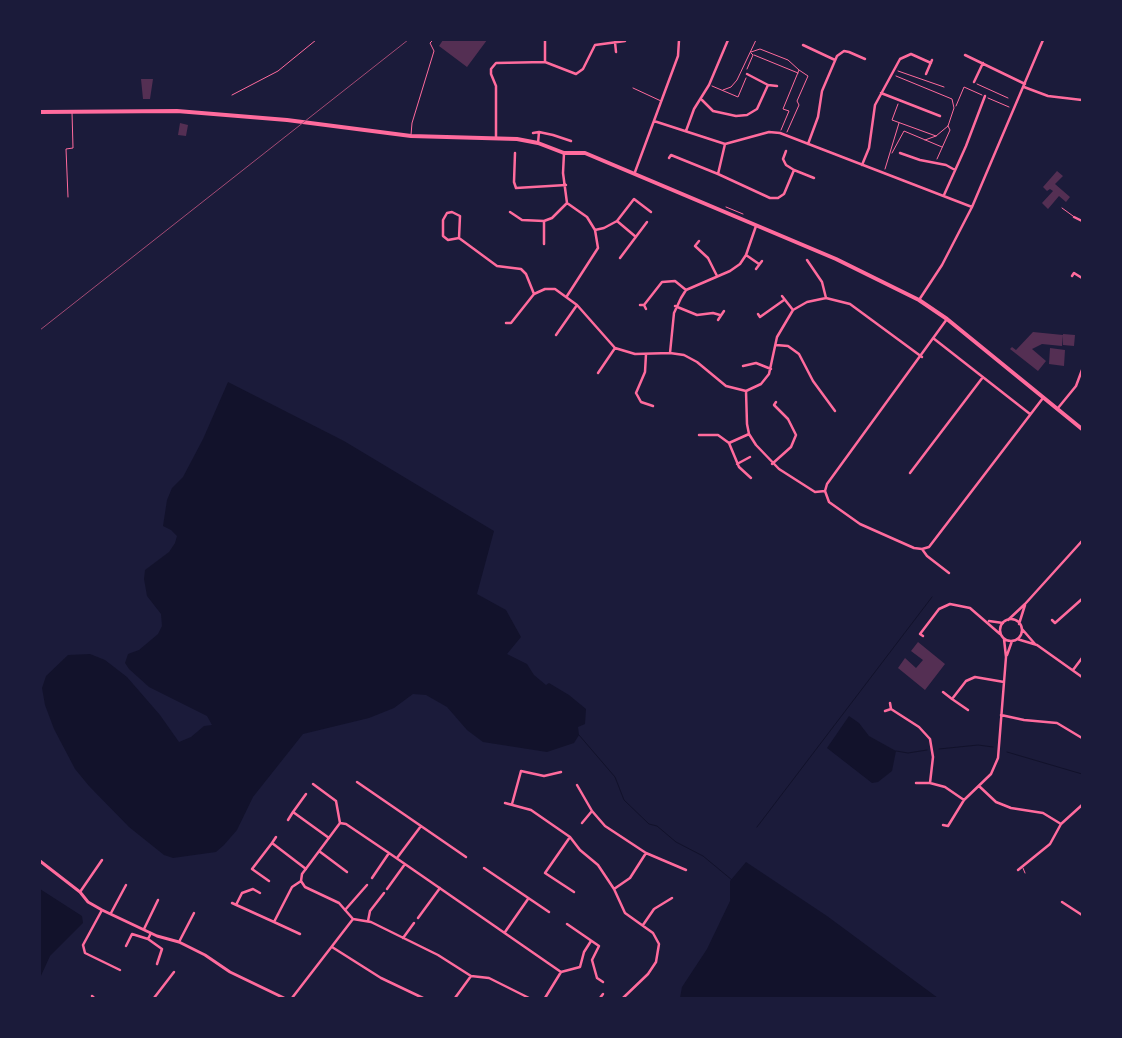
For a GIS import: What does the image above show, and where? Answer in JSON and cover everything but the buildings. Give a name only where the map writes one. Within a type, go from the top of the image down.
[{"type":"main road","points":[[40,112],[168,111],[287,120],[411,136],[496,138],[538,143],[564,152],[585,153],[635,172],[836,259],[919,300],[947,319],[1082,429]]},
{"type":"street","points":[[545,40],[545,62]]},
{"type":"street","points":[[635,172],[678,56],[679,40]]},
{"type":"street","points":[[686,132],[694,110],[702,100],[728,40]]},
{"type":"street","points":[[919,300],[942,265],[972,207],[1043,40]]},
{"type":"street","points":[[496,138],[496,86],[491,74],[493,66],[500,63],[545,62],[576,74],[583,69],[594,45],[625,41]]},
{"type":"street","points":[[615,42],[616,52]]},
{"type":"street","points":[[802,45],[836,60]]},
{"type":"street","points":[[808,144],[818,118],[820,102],[827,78],[836,60],[844,51],[865,59]]},
{"type":"street","points":[[862,166],[869,148],[873,112],[900,59],[911,54],[931,61],[926,74]]},
{"type":"street","points":[[966,55],[1048,96],[1082,100]]},
{"type":"street","points":[[974,82],[983,63]]},
{"type":"street","points":[[747,74],[768,85],[778,86]]},
{"type":"street","points":[[702,100],[713,111],[736,116],[747,115],[756,109],[768,85]]},
{"type":"street","points":[[881,93],[940,116]]},
{"type":"street","points":[[944,195],[980,114],[985,96]]},
{"type":"street","points":[[654,122],[725,144],[769,132],[780,133],[972,207]]},
{"type":"street","points":[[538,143],[539,132]]},
{"type":"street","points":[[533,133],[553,134],[571,142]]},
{"type":"street","points":[[718,174],[725,144]]},
{"type":"street","points":[[786,151],[783,159],[786,165],[814,178]]},
{"type":"street","points":[[510,212],[522,220],[544,221],[552,218],[567,203],[563,173],[564,152]]},
{"type":"street","points":[[514,153],[514,182],[516,188],[566,185]]},
{"type":"street","points":[[900,153],[936,164],[946,165],[956,170]]},
{"type":"street","points":[[670,155],[718,174],[770,198],[778,198],[784,194],[794,170]]},
{"type":"street","points":[[595,230],[604,228],[617,221],[634,199],[651,212]]},
{"type":"street","points":[[567,203],[587,217],[595,230],[598,248],[567,296]]},
{"type":"street","points":[[458,238],[460,216],[447,212],[443,220],[443,236],[448,240],[458,238],[497,266],[521,269],[526,274],[534,294]]},
{"type":"street","points":[[1074,217],[1082,221]]},
{"type":"street","points":[[544,221],[544,244]]},
{"type":"street","points":[[617,221],[636,237]]},
{"type":"street","points":[[620,258],[647,222]]},
{"type":"street","points":[[670,353],[675,306],[686,290],[735,268],[746,255],[756,225]]},
{"type":"street","points":[[699,241],[695,246],[708,258],[717,276]]},
{"type":"street","points":[[746,255],[759,264]]},
{"type":"street","points":[[807,260],[826,289],[826,298]]},
{"type":"street","points":[[756,270],[762,261]]},
{"type":"street","points":[[1072,276],[1074,273],[1082,278]]},
{"type":"street","points":[[640,305],[645,307],[662,282],[676,281],[686,290]]},
{"type":"street","points":[[506,323],[511,323],[534,294],[550,288],[567,296],[577,305],[615,348],[635,354],[670,353],[691,358],[726,386],[746,391],[761,384],[771,369],[781,327],[793,310],[807,302],[826,298],[850,304],[922,357]]},
{"type":"street","points":[[782,296],[793,310]]},
{"type":"street","points":[[758,314],[760,317],[784,300]]},
{"type":"street","points":[[556,335],[577,305]]},
{"type":"street","points":[[675,306],[697,315],[713,313],[720,315]]},
{"type":"street","points":[[718,320],[724,312]]},
{"type":"street","points":[[947,319],[922,357],[827,484],[825,491],[829,502],[848,517],[914,548],[922,549],[934,542],[1043,398]]},
{"type":"street","points":[[933,338],[1030,414]]},
{"type":"street","points":[[776,345],[788,346],[799,354],[813,381],[835,411]]},
{"type":"street","points":[[598,373],[615,348]]},
{"type":"street","points":[[646,354],[645,372],[636,393],[641,402],[653,406]]},
{"type":"street","points":[[746,364],[756,364],[771,369]]},
{"type":"street","points":[[1058,408],[1076,386],[1082,370]]},
{"type":"street","points":[[910,474],[983,377]]},
{"type":"street","points":[[746,391],[749,434],[772,464],[815,492],[825,491]]},
{"type":"street","points":[[771,409],[775,404],[788,419],[796,435],[791,447],[772,464]]},
{"type":"street","points":[[700,434],[718,435],[729,443],[742,472],[751,478]]},
{"type":"street","points":[[729,443],[749,434]]},
{"type":"street","points":[[737,464],[750,456]]},
{"type":"street","points":[[987,621],[1002,623],[1008,620],[1025,604],[1082,540]]},
{"type":"street","points":[[922,549],[927,556],[949,573]]},
{"type":"street","points":[[1052,620],[1056,623],[1082,599]]},
{"type":"street","points":[[1019,624],[1025,604]]},
{"type":"street","points":[[923,636],[920,634],[939,609],[945,605],[958,605],[970,608],[1000,634],[1004,639],[1006,656],[998,758],[991,774],[964,800],[948,826],[944,825]]},
{"type":"street","points":[[1008,620],[1014,620],[1036,645],[1082,677]]},
{"type":"street","points":[[1000,634],[1002,623]]},
{"type":"street","points":[[1017,639],[1021,629]]},
{"type":"street","points":[[1004,639],[1012,641],[1017,639],[1036,645]]},
{"type":"street","points":[[1006,656],[1012,641]]},
{"type":"street","points":[[1073,670],[1082,658]]},
{"type":"street","points":[[952,699],[966,680],[975,677],[1004,682]]},
{"type":"street","points":[[943,692],[968,710]]},
{"type":"street","points":[[890,703],[891,709]]},
{"type":"street","points":[[885,710],[891,709],[919,727],[930,739],[933,758],[930,782]]},
{"type":"street","points":[[1001,715],[1024,720],[1046,720],[1057,723],[1082,738]]},
{"type":"street","points":[[512,804],[521,771],[544,776],[561,772]]},
{"type":"street","points":[[357,782],[466,857]]},
{"type":"street","points":[[916,783],[930,782],[945,787],[964,800]]},
{"type":"street","points":[[274,922],[292,887],[301,881],[306,869],[340,823],[336,801],[313,784]]},
{"type":"street","points":[[577,785],[592,811],[605,826],[646,853],[686,870]]},
{"type":"street","points":[[979,786],[996,802],[1010,808],[1043,813],[1061,824]]},
{"type":"street","points":[[288,820],[306,794]]},
{"type":"street","points":[[505,803],[531,810],[570,837],[580,850],[598,865],[614,889],[624,913],[653,933],[659,944],[659,953],[648,974],[623,998]]},
{"type":"street","points":[[1018,870],[1050,844],[1061,824],[1082,805]]},
{"type":"street","points":[[582,823],[592,811]]},
{"type":"street","points":[[293,812],[329,838]]},
{"type":"street","points":[[340,823],[346,824],[406,864],[561,972]]},
{"type":"street","points":[[397,858],[421,826]]},
{"type":"street","points":[[269,881],[252,869],[276,837]]},
{"type":"street","points":[[570,837],[545,873],[574,892]]},
{"type":"street","points":[[272,843],[306,869]]},
{"type":"street","points":[[319,851],[347,872]]},
{"type":"street","points":[[372,878],[389,853]]},
{"type":"street","points":[[614,889],[630,878],[646,853]]},
{"type":"street","points":[[80,892],[102,860]]},
{"type":"street","points":[[40,861],[80,892],[88,902],[102,910],[151,933],[179,942],[205,955],[230,972],[284,998]]},
{"type":"street","points":[[387,889],[406,864]]},
{"type":"street","points":[[484,868],[549,912]]},
{"type":"street","points":[[301,881],[305,887],[339,903],[353,919],[368,920],[448,961],[471,976],[489,978],[529,998]]},
{"type":"street","points":[[345,910],[367,884]]},
{"type":"street","points":[[111,913],[126,885]]},
{"type":"street","points":[[418,918],[440,888]]},
{"type":"street","points":[[236,905],[242,893],[253,889],[260,893]]},
{"type":"street","points":[[368,920],[370,912],[384,893]]},
{"type":"street","points":[[643,925],[654,909],[672,898]]},
{"type":"street","points":[[505,932],[528,899]]},
{"type":"street","points":[[144,929],[158,900]]},
{"type":"street","points":[[1062,902],[1082,915]]},
{"type":"street","points":[[232,903],[300,934]]},
{"type":"street","points":[[102,910],[83,945],[85,954],[120,970]]},
{"type":"street","points":[[179,942],[194,914]]},
{"type":"street","points":[[292,998],[353,919]]},
{"type":"street","points":[[403,938],[414,923]]},
{"type":"street","points":[[567,924],[599,946],[592,960],[596,978],[603,982]]},
{"type":"street","points":[[148,939],[151,933]]},
{"type":"street","points":[[126,946],[132,934],[148,939],[162,949],[157,964]]},
{"type":"street","points":[[545,998],[561,972],[580,967],[584,952],[591,941]]},
{"type":"street","points":[[332,947],[359,966],[423,998]]},
{"type":"street","points":[[154,998],[174,972]]},
{"type":"street","points":[[455,998],[471,976]]},
{"type":"street","points":[[600,998],[603,994]]},
{"type":"lane","points":[[232,95],[278,71],[316,40]]},
{"type":"lane","points":[[411,136],[412,124],[434,51],[430,43],[433,40]]},
{"type":"lane","points":[[633,88],[662,102]]},
{"type":"lane","points":[[68,197],[66,150],[73,148],[72,112]]},
{"type":"lane","points":[[1062,208],[1074,217]]},
{"type":"lane","points":[[1056,623],[1059,626]]},
{"type":"lane","points":[[1022,867],[1025,873]]},
{"type":"path","points":[[722,91],[731,87],[756,40]]},
{"type":"path","points":[[751,52],[760,49],[788,60],[798,71]]},
{"type":"path","points":[[751,52],[753,55],[808,76],[797,101],[799,105],[786,136]]},
{"type":"path","points":[[709,85],[738,97],[747,74],[746,70],[753,55]]},
{"type":"path","points":[[895,70],[944,87]]},
{"type":"path","points":[[780,133],[789,111],[783,109],[798,71]]},
{"type":"path","points":[[892,74],[952,98],[954,108],[948,126],[936,136],[925,140]]},
{"type":"path","points":[[974,82],[1008,98]]},
{"type":"path","points":[[956,106],[964,87]]},
{"type":"path","points":[[900,100],[892,120],[936,136]]},
{"type":"path","points":[[892,153],[893,137],[899,123]]},
{"type":"path","points":[[936,164],[950,130],[948,126]]},
{"type":"path","points":[[883,174],[904,131],[942,147]]},
{"type":"shaded area","points":[[228,382],[344,441],[494,531],[477,594],[506,610],[521,637],[507,654],[527,664],[534,675],[546,685],[549,683],[569,695],[586,709],[585,724],[578,727],[579,735],[574,743],[547,752],[483,742],[467,730],[447,707],[426,695],[413,694],[394,708],[369,718],[303,734],[253,797],[237,830],[224,845],[216,852],[173,858],[164,855],[129,827],[89,786],[75,769],[54,729],[45,705],[42,688],[46,676],[68,655],[90,654],[105,660],[127,677],[160,715],[179,742],[191,737],[204,726],[212,725],[207,716],[149,687],[125,663],[128,654],[139,650],[158,634],[162,626],[161,614],[147,596],[144,579],[145,570],[169,552],[175,543],[177,536],[163,526],[167,500],[172,488],[183,477],[203,439]]},
{"type":"shaded area","points":[[849,716],[859,723],[869,736],[896,751],[892,771],[878,782],[872,783],[827,748]]},
{"type":"shaded area","points":[[746,862],[827,916],[938,998],[680,998],[682,987],[707,949],[730,901],[730,881]]},
{"type":"shaded area","points":[[40,889],[82,916],[83,923],[50,956],[40,978]]},
{"type":"waterway","points":[[757,827],[932,597]]},
{"type":"waterway","points":[[579,735],[615,777],[624,800],[649,824],[657,826],[676,842],[703,856],[732,880]]},
{"type":"waterway","points":[[939,749],[978,745],[993,747]]},
{"type":"waterway","points":[[896,751],[908,753],[927,750]]},
{"type":"waterway","points":[[1007,752],[1082,774]]},
{"type":"railway","points":[[40,330],[408,40]]}]
